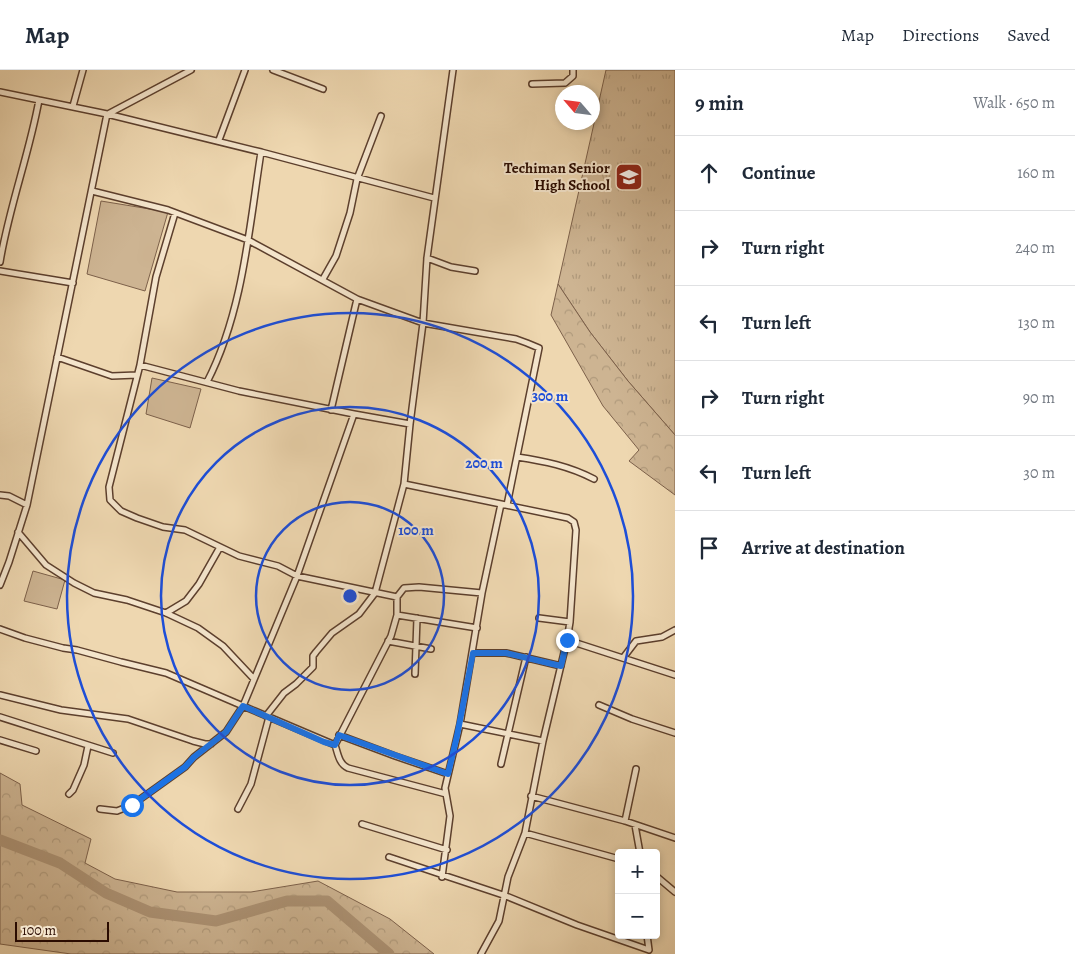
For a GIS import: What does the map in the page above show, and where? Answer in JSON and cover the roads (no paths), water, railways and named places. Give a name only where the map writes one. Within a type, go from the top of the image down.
[{"type":"street","points":[[73,106],[83,70]]},
{"type":"street","points":[[107,114],[191,70]]},
{"type":"street","points":[[219,140],[245,70]]},
{"type":"street","points":[[273,70],[323,89]]},
{"type":"street","points":[[238,809],[251,784],[268,716],[284,693],[313,667],[316,652],[332,633],[358,614],[375,593],[404,484],[423,323],[427,258],[434,198],[453,70]]},
{"type":"street","points":[[532,84],[565,83],[573,76],[573,70]]},
{"type":"street","points":[[0,92],[73,106],[219,140],[357,179],[434,198]]},
{"type":"street","points":[[0,262],[2,232],[35,124],[39,100]]},
{"type":"street","points":[[0,585],[27,505],[107,114]]},
{"type":"street","points":[[323,279],[336,256],[350,213],[357,179],[381,116]]},
{"type":"street","points":[[207,382],[220,358],[238,298],[261,152]]},
{"type":"street","points":[[92,191],[175,213],[248,240],[357,298],[423,323],[528,342],[539,348],[517,457],[482,593],[460,724],[448,774],[446,794],[450,816],[442,877]]},
{"type":"street","points":[[175,213],[156,277],[140,365],[109,487],[110,500],[121,511],[137,518],[163,527],[186,530],[239,556],[278,566],[297,576],[397,597]]},
{"type":"street","points":[[427,258],[452,267],[475,271]]},
{"type":"street","points":[[0,271],[73,283]]},
{"type":"street","points":[[331,410],[357,298]]},
{"type":"street","points":[[57,357],[112,376],[137,375]]},
{"type":"street","points":[[140,365],[239,391],[410,424]]},
{"type":"street","points":[[100,809],[117,811],[132,805],[185,767],[194,757],[226,732],[243,706],[297,576],[354,414]]},
{"type":"street","points":[[517,457],[562,465],[594,479]]},
{"type":"street","points":[[404,484],[568,518],[574,522],[576,530],[570,622],[567,640],[531,796],[525,833],[511,869],[499,921],[480,954]]},
{"type":"street","points":[[0,495],[9,496],[27,505]]},
{"type":"street","points":[[18,532],[46,565],[74,583],[94,593],[127,600],[166,613],[198,628],[223,646],[254,679]]},
{"type":"street","points":[[166,613],[186,601],[199,584],[220,546]]},
{"type":"street","points":[[446,794],[348,768],[340,762],[335,745],[388,641],[397,614],[397,597],[404,588],[419,587],[482,593]]},
{"type":"street","points":[[397,614],[477,628]]},
{"type":"street","points":[[415,674],[417,618]]},
{"type":"street","points":[[540,618],[570,622]]},
{"type":"street","points":[[0,629],[25,638],[166,673],[335,745]]},
{"type":"street","points":[[623,658],[636,641],[662,636],[675,630]]},
{"type":"street","points":[[567,640],[675,675]]},
{"type":"street","points":[[388,641],[432,648]]},
{"type":"street","points":[[473,653],[506,653],[561,666]]},
{"type":"street","points":[[501,764],[526,658]]},
{"type":"street","points":[[0,695],[61,710],[128,719],[193,741],[212,744]]},
{"type":"street","points":[[599,705],[675,734]]},
{"type":"street","points":[[0,717],[113,753]]},
{"type":"street","points":[[460,724],[543,741]]},
{"type":"street","points":[[339,735],[448,774]]},
{"type":"street","points":[[0,740],[36,751]]},
{"type":"street","points":[[69,794],[84,764],[88,746]]},
{"type":"street","points":[[625,821],[636,769]]},
{"type":"street","points":[[531,796],[625,821],[675,838]]},
{"type":"street","points":[[362,824],[447,850]]},
{"type":"street","points":[[635,825],[639,849]]},
{"type":"street","points":[[525,833],[615,858]]},
{"type":"street","points":[[389,857],[442,877],[506,896],[649,952],[647,939]]},
{"type":"street","points":[[660,879],[675,892]]},
{"type":"waterway","points":[[0,840],[60,863],[106,893],[150,912],[216,921],[287,901],[327,901],[389,954]]},
{"type":"place","name":"Techiman Senior High School","points":[[629,177]]}]
